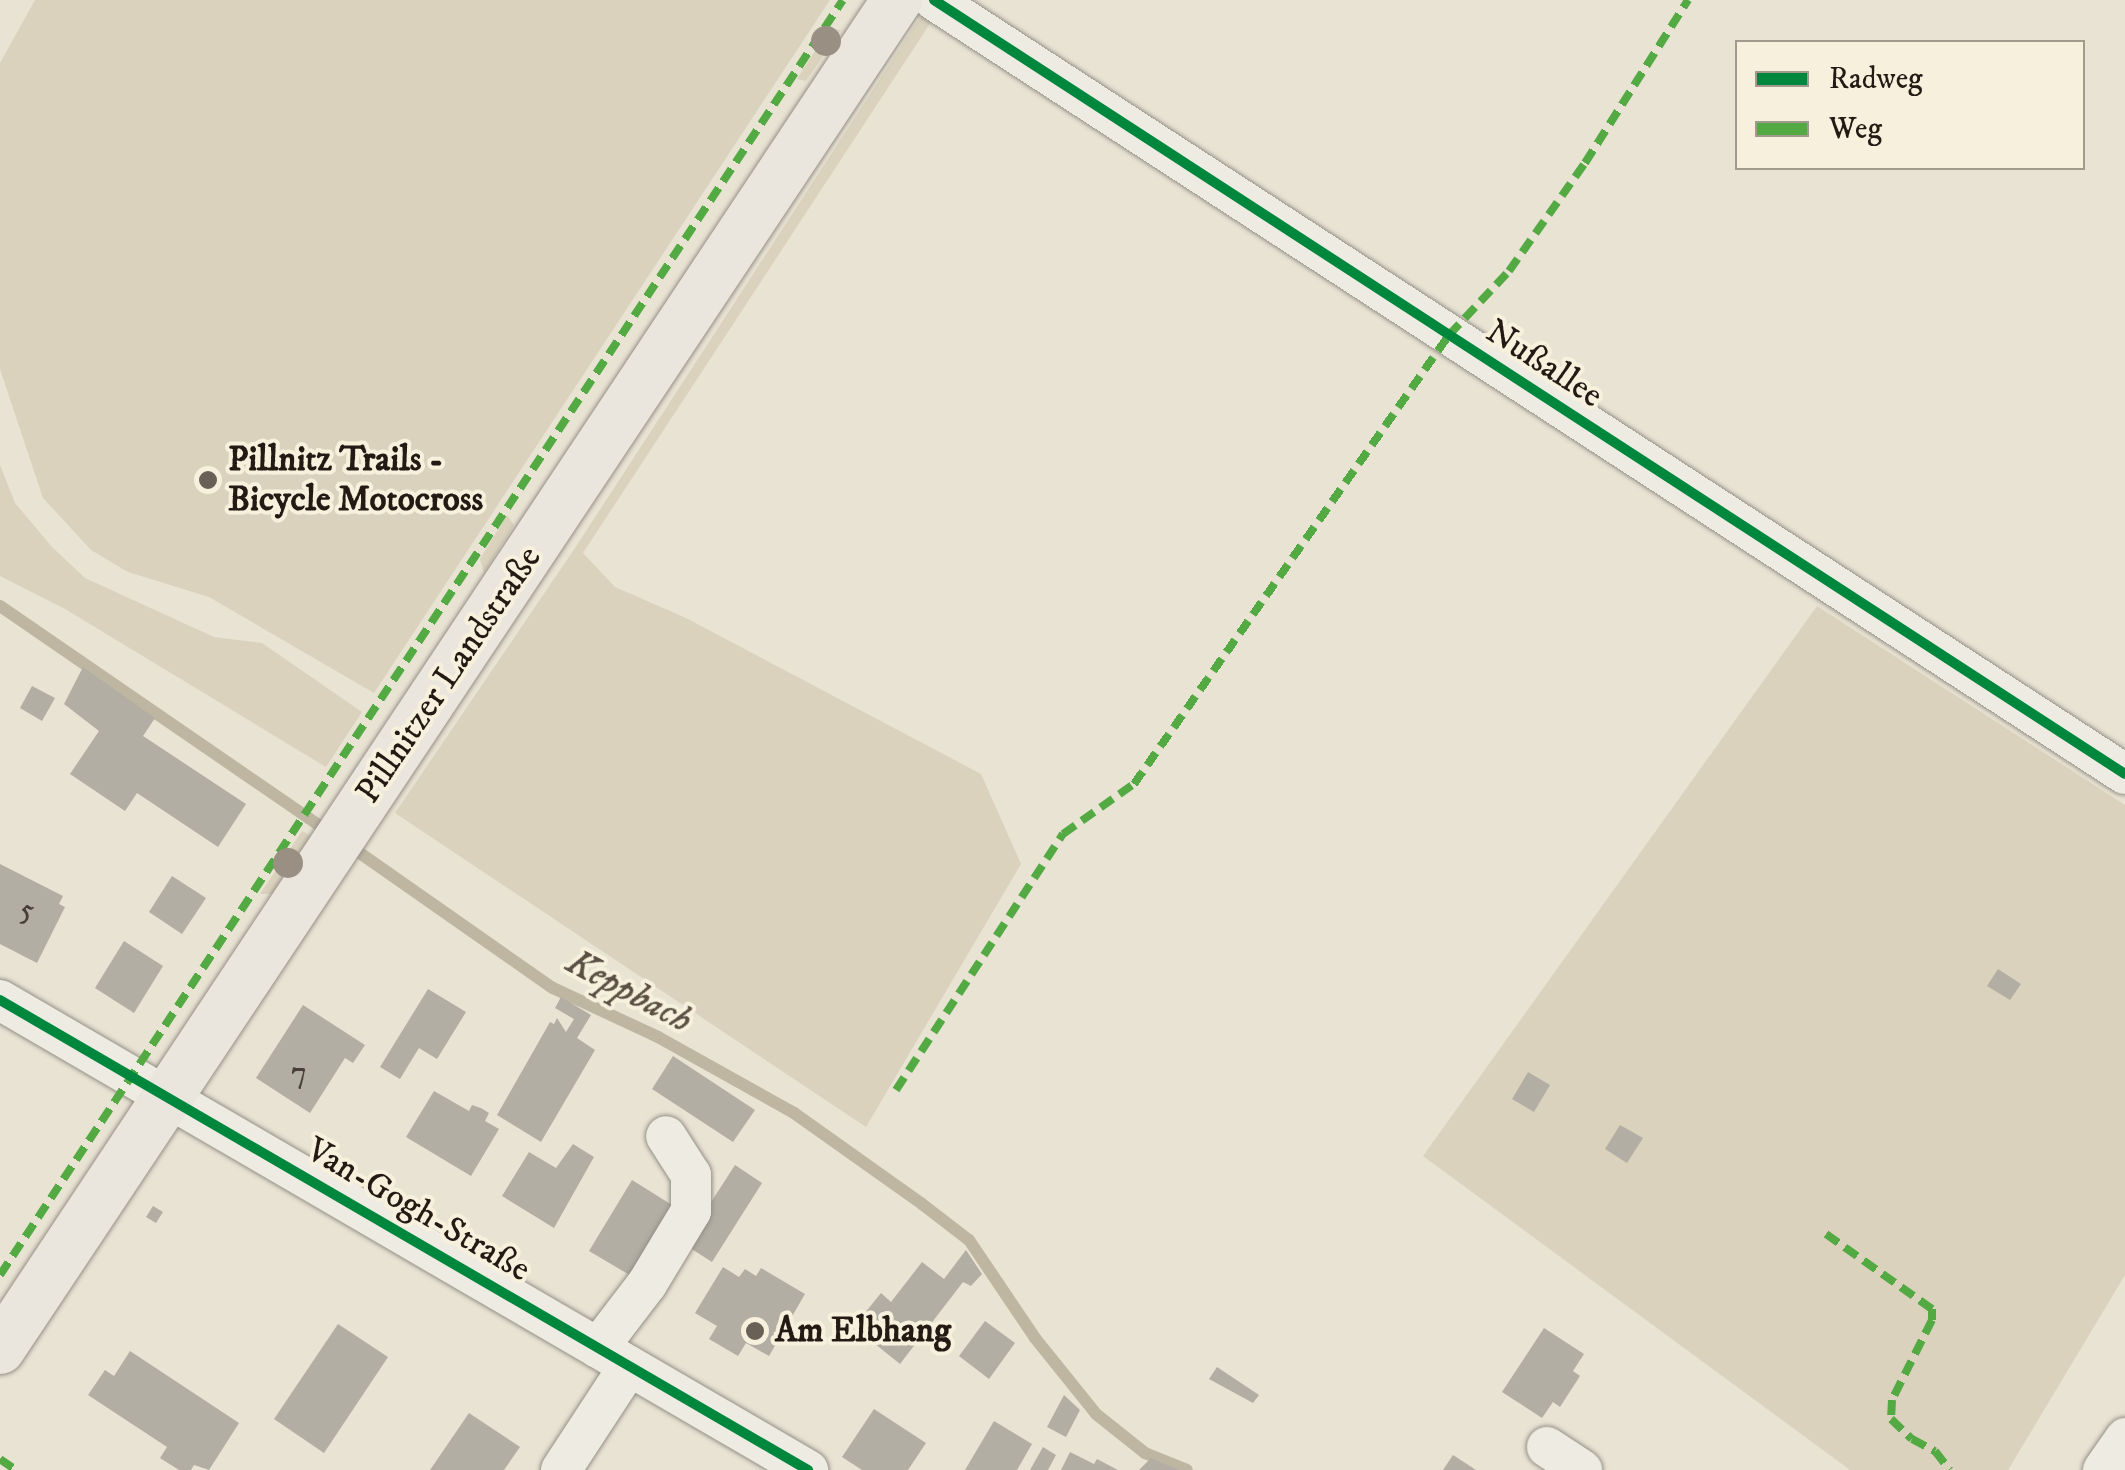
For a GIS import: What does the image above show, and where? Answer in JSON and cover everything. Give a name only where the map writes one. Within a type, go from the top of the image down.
[{"type":"main road","name":"Pillnitzer Landstraße","points":[[0,1349],[897,0]]},
{"type":"street","name":"Nußallee","points":[[934,0],[2125,774]]},
{"type":"street","name":"Van-Gogh-Straße","points":[[0,1000],[808,1470]]},
{"type":"street","points":[[561,1470],[647,1284],[691,1211],[691,1175],[666,1136]]},
{"type":"street","points":[[1547,1448],[1582,1470]]},
{"type":"shaded area","points":[[35,0],[830,0],[374,693],[209,597],[128,572],[91,550],[43,498],[0,369],[0,63]]},
{"type":"shaded area","points":[[937,13],[583,553],[615,587],[686,618],[981,774],[1021,864],[866,1127],[395,813],[575,548],[919,19]]},
{"type":"shaded area","points":[[830,28],[841,30],[806,81],[797,79]]},
{"type":"shaded area","points":[[0,465],[15,503],[85,578],[214,637],[262,643],[362,712],[326,767],[65,609],[0,576]]},
{"type":"shaded area","points":[[507,515],[514,525],[484,573],[480,559]]},
{"type":"shaded area","points":[[1817,606],[2125,805],[2125,1275],[2008,1470],[1850,1470],[1423,1156]]},
{"type":"shaded area","points":[[302,831],[311,836],[273,894],[260,894]]},
{"type":"building","points":[[83,667],[155,718],[143,736],[246,804],[218,847],[137,793],[125,811],[70,774],[99,731],[64,704]]},
{"type":"building","points":[[32,686],[55,698],[42,721],[20,708]]},
{"type":"building","points":[[0,864],[63,896],[59,904],[65,907],[37,963],[0,944]]},
{"type":"building","points":[[172,876],[206,898],[182,934],[149,912]]},
{"type":"building","points":[[124,941],[163,966],[134,1013],[95,988]]},
{"type":"building","points":[[1998,969],[2021,984],[2010,1000],[1987,986]]},
{"type":"building","points":[[428,989],[466,1012],[437,1059],[419,1048],[400,1079],[380,1067]]},
{"type":"building","points":[[561,997],[591,1015],[577,1038],[595,1050],[541,1142],[497,1115],[550,1022],[554,1024],[557,1018],[566,1032],[574,1019],[555,1008]]},
{"type":"building","points":[[303,1005],[365,1045],[353,1063],[345,1058],[310,1113],[256,1078]]},
{"type":"building","points":[[673,1056],[755,1110],[733,1142],[652,1089]]},
{"type":"building","points":[[1528,1072],[1550,1085],[1534,1112],[1512,1099]]},
{"type":"building","points":[[434,1091],[469,1111],[472,1105],[481,1108],[489,1113],[485,1121],[499,1129],[471,1176],[406,1137]]},
{"type":"building","points":[[1620,1125],[1643,1138],[1627,1163],[1605,1149]]},
{"type":"building","points":[[573,1144],[594,1157],[554,1228],[502,1196],[529,1152],[556,1168]]},
{"type":"building","points":[[735,1165],[762,1183],[712,1262],[684,1244]]},
{"type":"building","points":[[632,1180],[680,1210],[638,1280],[589,1251]]},
{"type":"building","points":[[153,1206],[163,1212],[156,1223],[146,1217]]},
{"type":"building","points":[[966,1250],[982,1274],[971,1286],[963,1282],[900,1364],[859,1331],[869,1318],[864,1314],[881,1293],[891,1302],[922,1262],[944,1279]]},
{"type":"building","points":[[723,1267],[739,1277],[745,1269],[756,1276],[761,1268],[805,1294],[769,1356],[746,1343],[738,1356],[709,1339],[717,1326],[695,1313]]},
{"type":"building","points":[[985,1321],[1015,1343],[989,1379],[959,1356]]},
{"type":"building","points":[[338,1324],[388,1357],[324,1453],[274,1419]]},
{"type":"building","points":[[1544,1328],[1584,1354],[1573,1371],[1580,1376],[1560,1407],[1553,1402],[1542,1418],[1502,1392]]},
{"type":"building","points":[[130,1351],[239,1423],[209,1470],[194,1465],[191,1470],[179,1470],[160,1458],[167,1447],[88,1395],[105,1370],[114,1376]]},
{"type":"building","points":[[1217,1367],[1259,1395],[1253,1403],[1209,1379]]},
{"type":"building","points":[[1064,1395],[1080,1410],[1066,1437],[1047,1427]]},
{"type":"building","points":[[874,1409],[926,1443],[908,1470],[862,1470],[842,1457]]},
{"type":"building","points":[[469,1413],[520,1447],[504,1470],[430,1470]]},
{"type":"building","points":[[994,1421],[1032,1444],[1017,1470],[965,1470]]},
{"type":"building","points":[[1043,1447],[1056,1455],[1048,1470],[1030,1470]]},
{"type":"building","points":[[1070,1452],[1094,1464],[1097,1459],[1118,1470],[1061,1470]]},
{"type":"building","points":[[1453,1455],[1476,1470],[1443,1470]]},
{"type":"building","points":[[1151,1458],[1179,1470],[1139,1470]]},
{"type":"waterway","name":"Keppbach","points":[[0,606],[330,833]]},
{"type":"waterway","name":"Keppbach","points":[[347,844],[553,988],[658,1037],[794,1113],[922,1204],[969,1240],[1035,1338],[1096,1414],[1145,1453],[1187,1470]]},
{"type":"marked path","points":[[0,1275],[843,0]]},
{"type":"marked path","points":[[896,1090],[1063,834],[1134,784],[1449,335],[1509,271],[1585,163],[1688,0]]},
{"type":"marked path","points":[[1826,1234],[1932,1309],[1932,1320],[1892,1400],[1891,1419],[1912,1439],[1935,1451],[1950,1470]]},
{"type":"marked path","points":[[0,1459],[16,1470]]},
{"type":"cycle path","points":[[934,0],[2125,774]]},
{"type":"cycle path","points":[[0,1000],[808,1470]]},
{"type":"place","name":"Pillnitz Trails - Bicycle Motocross","points":[[208,480]]},
{"type":"place","name":"Am Elbhang","points":[[755,1331]]}]
